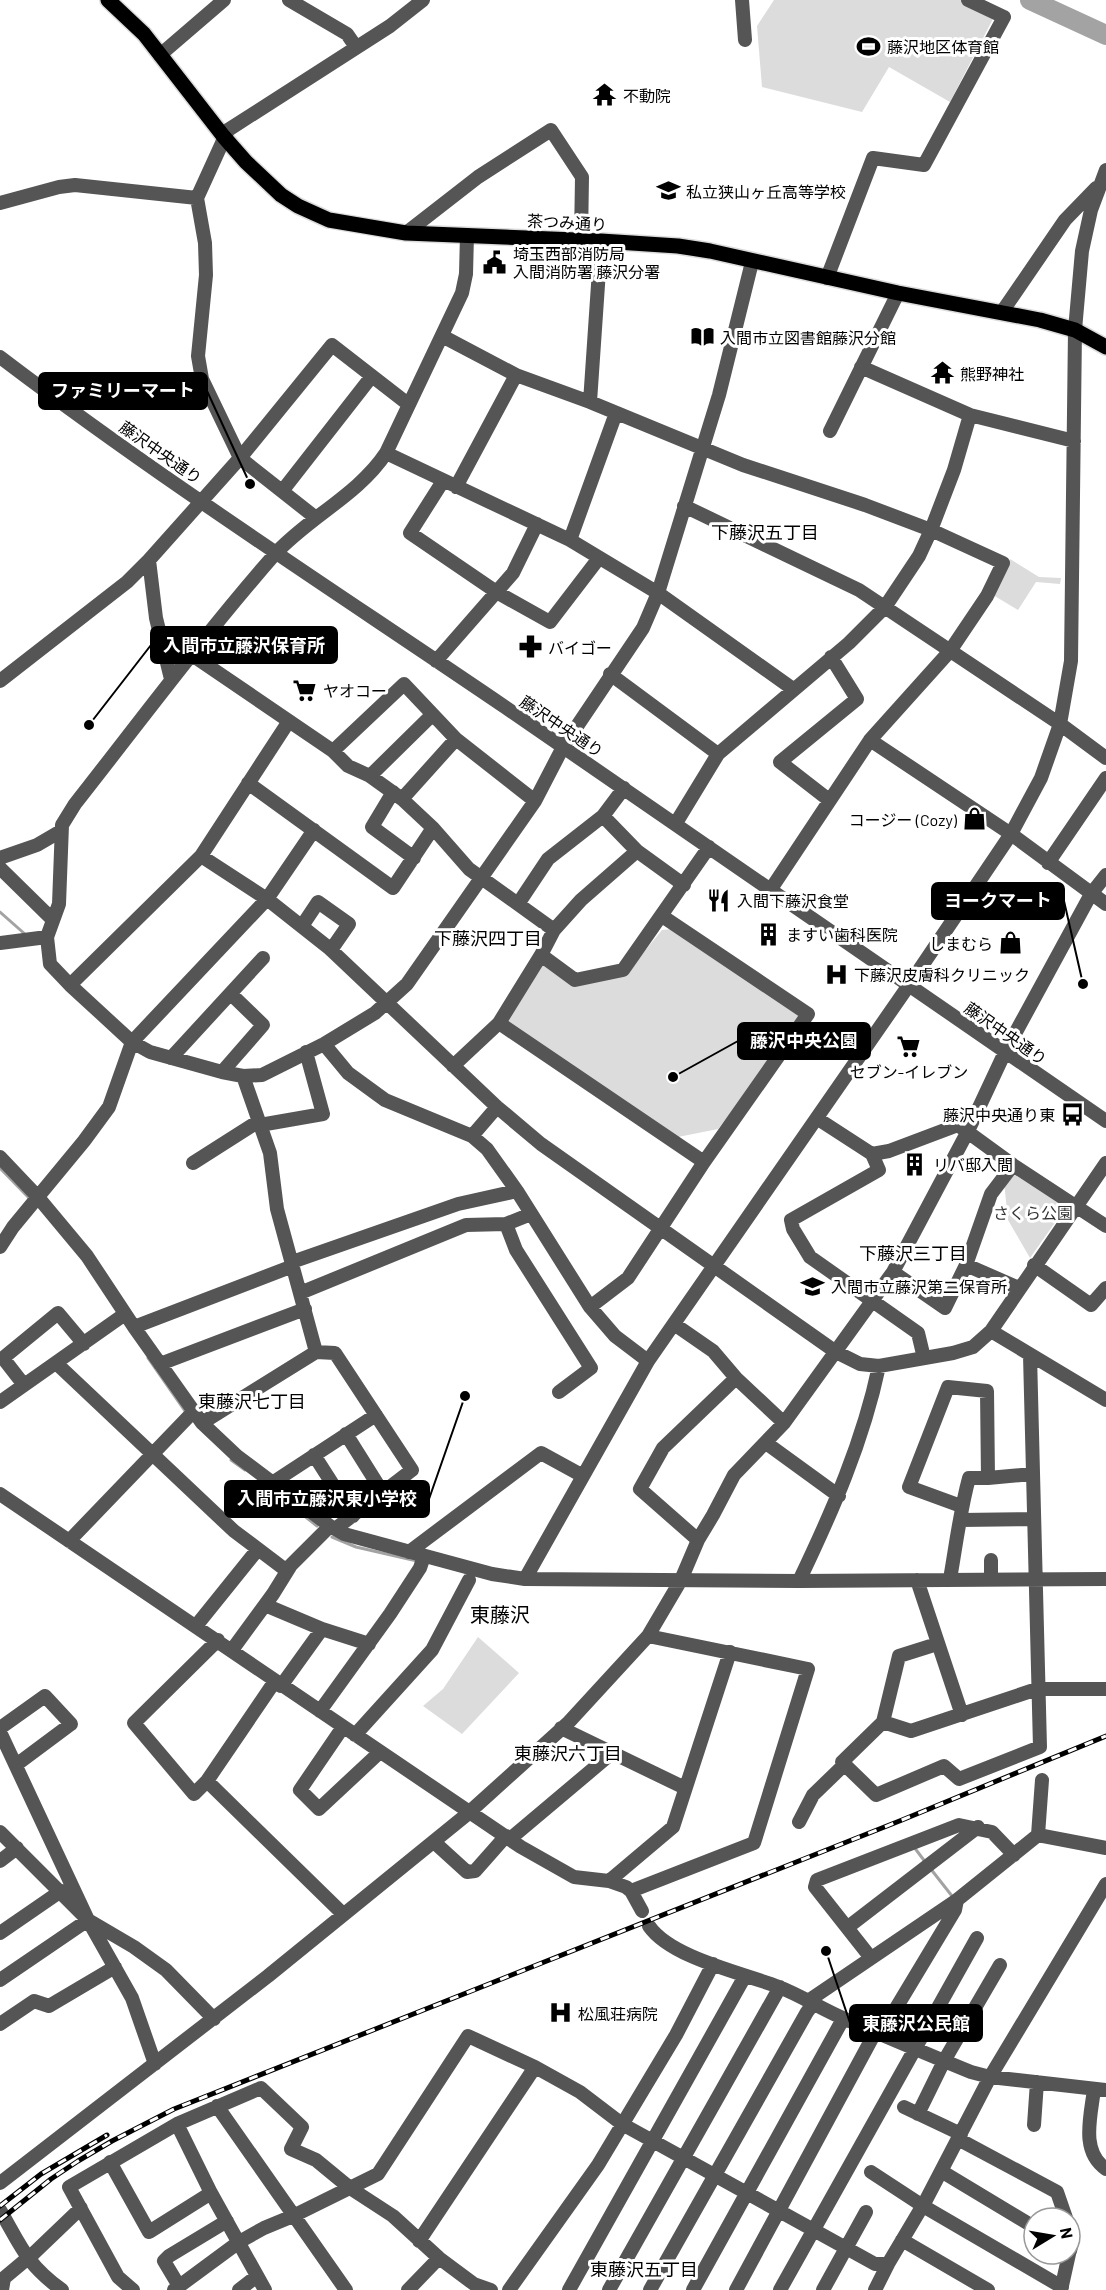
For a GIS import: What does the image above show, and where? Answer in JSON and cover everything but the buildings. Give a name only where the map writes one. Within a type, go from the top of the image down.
[{"type":"main road","name":"茶つみ通り","points":[[108,0],[144,34],[224,137],[263,179],[298,206],[329,220],[406,232],[601,241],[678,246],[710,251],[826,278],[1002,312],[1075,330],[1106,347]]},
{"type":"street","points":[[160,55],[224,0]]},
{"type":"street","points":[[289,0],[347,34],[356,47]]},
{"type":"street","points":[[316,518],[240,458],[202,379],[198,356],[206,275],[206,243],[197,198],[221,150],[228,130],[390,26],[423,0]]},
{"type":"street","points":[[742,0],[746,40]]},
{"type":"street","points":[[826,278],[873,158],[924,165],[1004,17],[968,0]]},
{"type":"street","points":[[406,232],[478,177],[551,130],[582,177],[581,240]]},
{"type":"street","points":[[525,1579],[648,1361],[818,1119],[862,1050],[1011,834],[1041,777],[1060,724],[1071,661],[1075,330],[1082,251],[1091,210],[1106,170]]},
{"type":"street","points":[[1002,312],[1065,220],[1100,184]]},
{"type":"street","points":[[0,203],[75,185],[197,198]]},
{"type":"street","points":[[467,235],[466,274],[462,293],[386,453],[374,471],[277,552],[171,680],[75,804],[62,825],[59,904],[47,937],[50,964],[132,1042],[150,1052],[222,1072],[243,1076],[262,1075],[324,1044],[375,1013],[407,984],[535,801],[563,747],[643,628],[658,593],[719,396],[753,262]]},
{"type":"street","points":[[590,402],[601,241]]},
{"type":"street","points":[[830,431],[898,293]]},
{"type":"street","points":[[442,336],[516,375],[590,402],[743,465],[865,505],[931,530],[1003,563],[987,596],[950,651],[870,740],[771,889]]},
{"type":"street","points":[[0,681],[127,582],[149,560],[240,458],[332,345],[408,404]]},
{"type":"street","name":"藤沢中央通り","points":[[0,357],[42,389],[203,501],[1106,1121]]},
{"type":"street","points":[[861,367],[970,415],[1074,441]]},
{"type":"street","points":[[456,487],[516,375]]},
{"type":"street","points":[[283,490],[372,376]]},
{"type":"street","points":[[570,540],[616,413]]},
{"type":"street","points":[[676,824],[718,754],[885,608],[919,556],[931,530],[954,470],[970,415]]},
{"type":"street","points":[[386,453],[570,540],[658,593],[793,688]]},
{"type":"street","points":[[443,481],[410,533],[498,592],[550,622],[599,558]]},
{"type":"street","points":[[684,506],[859,590],[1060,724],[1106,758]]},
{"type":"street","points":[[436,661],[513,573],[537,524]]},
{"type":"street","points":[[149,560],[156,618],[171,680]]},
{"type":"street","points":[[192,655],[333,751],[348,766],[370,776],[397,796],[433,828],[468,869],[554,930]]},
{"type":"street","points":[[829,800],[780,762],[857,699],[831,657]]},
{"type":"street","points":[[610,674],[718,754]]},
{"type":"street","points":[[333,751],[404,684],[456,739],[535,801]]},
{"type":"street","points":[[370,776],[432,715]]},
{"type":"street","points":[[70,985],[201,856],[289,721]]},
{"type":"street","points":[[414,858],[372,827],[397,796],[456,739]]},
{"type":"street","points":[[870,740],[1011,834],[1106,904]]},
{"type":"street","points":[[1048,863],[1106,778]]},
{"type":"street","points":[[248,783],[393,888],[433,828]]},
{"type":"street","points":[[518,904],[548,859],[603,816],[624,788]]},
{"type":"street","points":[[603,816],[637,851],[684,885]]},
{"type":"street","points":[[0,1247],[37,1196],[84,1141],[109,1107],[132,1042],[267,899],[314,830]]},
{"type":"street","points":[[0,858],[36,845],[62,831]]},
{"type":"street","points":[[541,956],[575,980],[623,970],[709,847]]},
{"type":"street","points":[[453,1066],[499,1023],[541,956],[554,930],[581,900],[637,851]]},
{"type":"street","points":[[201,856],[267,899],[331,950],[497,1107],[541,1144],[836,1352],[860,1364],[879,1366],[953,1353],[973,1347],[991,1331],[1106,1163]]},
{"type":"street","points":[[0,868],[53,920]]},
{"type":"street","points":[[0,2183],[214,2019],[434,1842],[561,1728],[648,1636],[681,1580],[698,1540],[734,1475],[784,1424],[893,1272],[968,1131],[1005,1052],[1091,894],[1106,875]]},
{"type":"street","points":[[302,926],[318,902],[349,924],[331,950]]},
{"type":"street","points":[[590,1307],[628,1278],[704,1162],[807,1014],[662,916]]},
{"type":"street","points":[[0,943],[47,937]]},
{"type":"street","points":[[171,1058],[263,958]]},
{"type":"street","points":[[222,1072],[263,1025],[231,994]]},
{"type":"street","points":[[499,1023],[704,1162]]},
{"type":"street","points":[[324,1044],[348,1073],[384,1100],[472,1136],[486,1149],[517,1191],[590,1307],[615,1336],[648,1361]]},
{"type":"street","points":[[193,1163],[259,1123],[323,1114],[306,1052]]},
{"type":"street","points":[[243,1076],[270,1153],[277,1209],[316,1352]]},
{"type":"street","points":[[472,1136],[497,1107]]},
{"type":"street","points":[[818,1119],[872,1154],[879,1170],[791,1220],[794,1229],[810,1257],[918,1333],[924,1358]]},
{"type":"street","points":[[872,1154],[889,1151],[958,1125],[1013,1165],[1076,1204],[1106,1226]]},
{"type":"street","points":[[0,1157],[37,1196],[87,1256],[198,1418],[237,1456],[344,1534],[492,1574],[525,1579],[799,1581],[1106,1579]]},
{"type":"street","points":[[893,1272],[945,1308],[966,1265],[991,1194],[1013,1165]]},
{"type":"street","points":[[134,1327],[292,1264],[458,1204],[517,1191]]},
{"type":"street","points":[[300,1293],[466,1225],[506,1224],[531,1214]]},
{"type":"street","points":[[506,1224],[516,1250],[591,1368],[559,1392]]},
{"type":"street","points":[[966,1265],[1019,1288]]},
{"type":"street","points":[[1034,1265],[1091,1305],[1106,1288]]},
{"type":"street","points":[[160,1364],[305,1309]]},
{"type":"street","points":[[24,1385],[3,1358],[58,1313],[84,1344]]},
{"type":"street","points":[[0,1402],[125,1314]]},
{"type":"street","points":[[674,1324],[713,1351],[736,1378],[784,1424]]},
{"type":"street","points":[[991,1331],[1106,1400]]},
{"type":"street","points":[[69,1541],[152,1455],[198,1418],[316,1352],[335,1353],[412,1470],[353,1516],[333,1528],[287,1571],[232,1650]]},
{"type":"street","points":[[938,1644],[899,1656],[883,1722],[842,1762],[876,1795],[944,1766],[959,1779],[1040,1747],[1030,1355]]},
{"type":"street","points":[[56,1364],[234,1531],[287,1571]]},
{"type":"street","points":[[799,1581],[839,1496],[872,1401],[879,1366]]},
{"type":"street","points":[[698,1540],[640,1489],[663,1448],[736,1378]]},
{"type":"street","points":[[988,1478],[987,1391],[948,1387],[909,1487],[961,1513],[1034,1519]]},
{"type":"street","points":[[272,1483],[376,1415]]},
{"type":"street","points":[[346,1434],[383,1493]]},
{"type":"street","points":[[766,1443],[839,1496]]},
{"type":"street","points":[[409,1552],[541,1453],[583,1476]]},
{"type":"street","points":[[314,1455],[353,1516]]},
{"type":"street","points":[[950,1579],[969,1478],[1033,1474]]},
{"type":"street","points":[[0,1494],[508,1838],[574,1877],[620,1884],[631,1892],[642,1911]]},
{"type":"street","points":[[196,1626],[258,1550]]},
{"type":"street","points":[[320,1710],[369,1644],[420,1568],[424,1556]]},
{"type":"street","points":[[991,1560],[991,1579]]},
{"type":"street","points":[[355,1735],[432,1650],[470,1580]]},
{"type":"street","points":[[917,1580],[962,1714]]},
{"type":"street","points":[[265,1605],[322,1629],[369,1644]]},
{"type":"street","points":[[218,1640],[134,1723],[194,1794],[207,1781],[278,1684],[322,1629]]},
{"type":"street","points":[[631,1892],[754,1843],[808,1669],[648,1636]]},
{"type":"street","points":[[609,1881],[673,1827],[730,1652]]},
{"type":"street","points":[[883,1722],[911,1731],[1038,1689],[1106,1689]]},
{"type":"street","points":[[16,1765],[71,1724],[45,1696],[0,1730],[16,1765],[88,1920],[132,1998],[155,2064]]},
{"type":"street","points":[[343,1726],[300,1790],[319,1809],[380,1752]]},
{"type":"street","points":[[561,1728],[685,1788]]},
{"type":"street","points":[[434,1842],[467,1872],[475,1872],[508,1838],[612,1753]]},
{"type":"street","points":[[799,1822],[813,1795],[844,1765]]},
{"type":"street","points":[[650,2290],[811,2002],[957,1900],[1038,1835],[1042,1780]]},
{"type":"street","points":[[207,1781],[343,1914]]},
{"type":"street","points":[[871,1958],[815,1887],[817,1880],[959,1825],[978,1827],[992,1832],[1014,1855]]},
{"type":"street","points":[[848,1927],[978,1827]]},
{"type":"street","points":[[0,1832],[88,1920],[107,1930],[166,1970],[214,2019]]},
{"type":"street","points":[[1038,1835],[1106,1848]]},
{"type":"street","points":[[0,1861],[17,1848]]},
{"type":"street","points":[[875,2290],[923,2206],[990,2077],[1101,1903],[1106,1884]]},
{"type":"street","points":[[0,1934],[61,1891]]},
{"type":"street","points":[[736,2290],[879,2032],[955,1910],[957,1900]]},
{"type":"street","points":[[0,1980],[88,1920]]},
{"type":"street","points":[[649,1926],[663,1940],[713,1964],[780,1987],[843,2019],[879,2032],[944,2061],[990,2077],[1100,2089],[1089,2139],[1093,2155],[1106,2169]]},
{"type":"street","points":[[780,2290],[977,1938]]},
{"type":"street","points":[[509,2290],[598,2165],[676,2035],[713,1964]]},
{"type":"street","points":[[918,2114],[944,2061],[1000,1965]]},
{"type":"street","points":[[0,2025],[34,2001],[49,2006],[115,1967]]},
{"type":"street","points":[[569,2290],[745,1976]]},
{"type":"street","points":[[609,2290],[780,1987]]},
{"type":"street","points":[[693,2290],[843,2019]]},
{"type":"street","points":[[227,2221],[164,2261],[177,2288],[239,2242],[378,2174],[468,2036],[580,2092],[622,2124],[875,2264],[888,2264]]},
{"type":"street","points":[[419,2241],[534,2067]]},
{"type":"street","points":[[1034,2125],[1037,2082]]},
{"type":"street","points":[[133,2290],[118,2277],[69,2187],[177,2124],[261,2088],[302,2127],[291,2149],[316,2160],[350,2188],[393,2216],[439,2258],[474,2283],[491,2290]]},
{"type":"street","points":[[217,2106],[346,2290]]},
{"type":"street","points":[[904,2107],[1057,2192],[1062,2206]]},
{"type":"street","points":[[177,2124],[211,2193],[266,2290]]},
{"type":"street","points":[[110,2162],[149,2232],[211,2193]]},
{"type":"street","points":[[941,2171],[1022,2220]]},
{"type":"street","points":[[871,2172],[923,2206],[1062,2289],[1067,2266]]},
{"type":"street","points":[[2,2281],[81,2208]]},
{"type":"street","points":[[0,2210],[27,2259],[62,2290]]},
{"type":"street","points":[[823,2290],[866,2212]]},
{"type":"street","points":[[902,2240],[988,2290]]},
{"type":"street","points":[[408,2290],[439,2258]]},
{"type":"street","points":[[238,2290],[257,2276]]},
{"type":"green space","name":"藤沢地区体育館","points":[[774,0],[965,0],[996,13],[950,102],[889,67],[862,112],[762,87],[757,26]]},
{"type":"green space","points":[[1010,559],[1039,577],[1061,578],[1060,584],[1036,582],[1018,610],[993,595]]},
{"type":"green space","points":[[672,929],[802,1013],[798,1025],[718,1129],[678,1137],[509,1024],[506,1013],[536,966],[545,964],[573,983],[626,974],[662,930]]},
{"type":"green space","name":"さくら公園","points":[[1013,1165],[1066,1207],[1030,1258],[1008,1220],[1004,1182]]},
{"type":"green space","points":[[478,1637],[519,1673],[462,1734],[423,1706],[443,1689]]},
{"type":"waterway","points":[[1030,0],[1106,35]]},
{"type":"waterway","points":[[0,912],[26,935]]},
{"type":"waterway","points":[[0,1168],[30,1199]]},
{"type":"waterway","points":[[148,1358],[187,1414]]},
{"type":"waterway","points":[[231,1460],[245,1470]]},
{"type":"waterway","points":[[274,1492],[317,1526]]},
{"type":"waterway","points":[[332,1537],[356,1547],[417,1561]]},
{"type":"waterway","points":[[914,1847],[926,1863]]},
{"type":"waterway","points":[[930,1868],[952,1896]]},
{"type":"railway","points":[[0,2220],[51,2179],[78,2161],[174,2109],[902,1820],[1106,1736]]},
{"type":"railway","points":[[0,2206],[41,2174],[107,2135]]},
{"type":"place","name":"藤沢地区体育館","points":[[869,46]]},
{"type":"place","name":"不動院","points":[[605,95]]},
{"type":"place","name":"私立狭山ヶ丘高等学校","points":[[668,191]]},
{"type":"place","name":"埼玉西部消防局 入間消防署 藤沢分署","points":[[495,262]]},
{"type":"place","name":"入間市立図書館藤沢分館","points":[[702,337]]},
{"type":"place","name":"熊野神社","points":[[942,373]]},
{"type":"place","name":"ファミリーマート","points":[[250,484]]},
{"type":"place","name":"バイゴー","points":[[530,647]]},
{"type":"place","name":"ヤオコー","points":[[305,690]]},
{"type":"place","name":"入間市立藤沢保育所","points":[[89,725]]},
{"type":"place","name":"コージー (Cozy)","points":[[975,819]]},
{"type":"place","name":"入間下藤沢食堂","points":[[719,900]]},
{"type":"place","name":"ますい歯科医院","points":[[768,934]]},
{"type":"place","name":"しまむら","points":[[1011,943]]},
{"type":"place","name":"下藤沢皮膚科クリニック","points":[[836,974]]},
{"type":"place","name":"ヨークマート","points":[[1083,984]]},
{"type":"place","name":"セブン-イレブン","points":[[909,1046]]},
{"type":"place","name":"藤沢中央公園","points":[[673,1077]]},
{"type":"place","name":"藤沢中央通り東","points":[[1073,1114]]},
{"type":"place","name":"リバ邸入間","points":[[915,1164]]},
{"type":"place","name":"入間市立藤沢第二保育所","points":[[813,1286]]},
{"type":"place","name":"入間市立藤沢東小学校","points":[[465,1396]]},
{"type":"place","name":"東藤沢公民館","points":[[826,1951]]},
{"type":"place","name":"松風荘病院","points":[[560,2013]]},
{"type":"district","name":"下藤沢五丁目","points":[[765,532]]},
{"type":"district","name":"下藤沢四丁目","points":[[488,938]]},
{"type":"district","name":"下藤沢三丁目","points":[[913,1253]]},
{"type":"district","name":"東藤沢七丁目","points":[[252,1401]]},
{"type":"district","name":"東藤沢","points":[[500,1614]]},
{"type":"district","name":"東藤沢六丁目","points":[[568,1753]]},
{"type":"district","name":"東藤沢五丁目","points":[[644,2269]]}]
